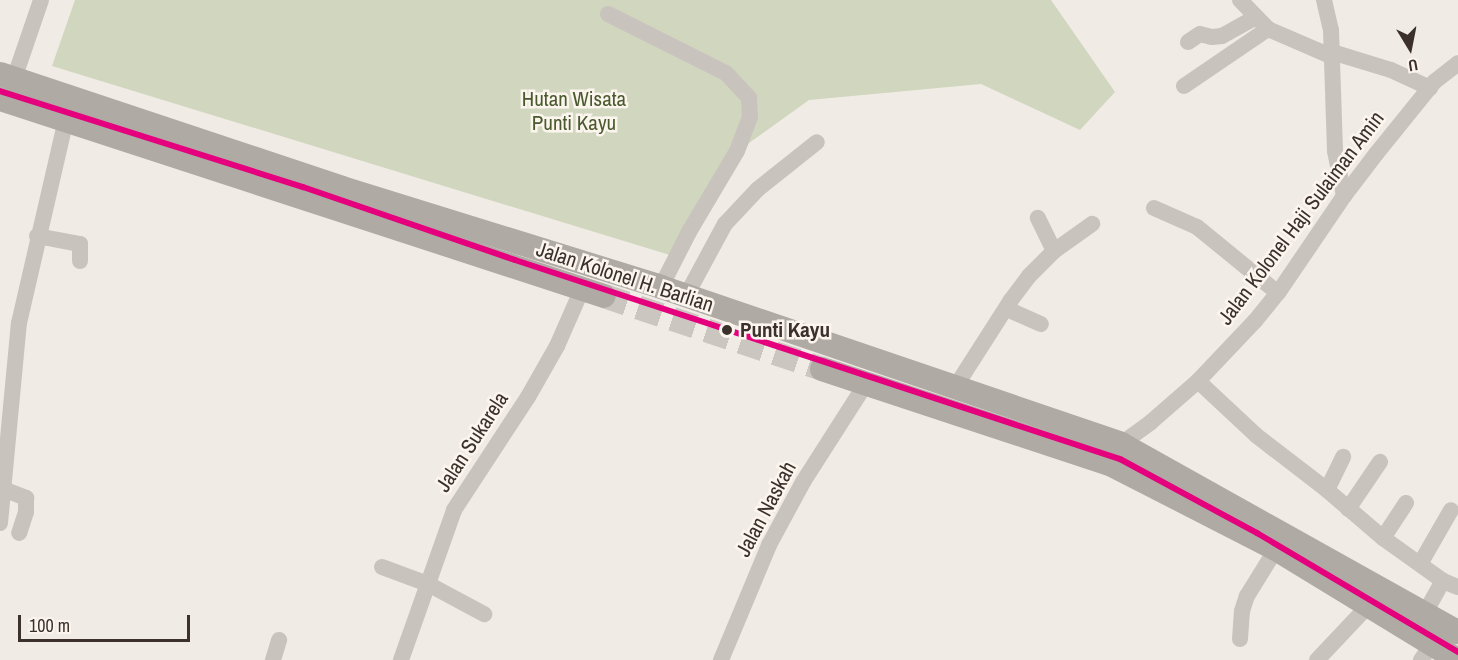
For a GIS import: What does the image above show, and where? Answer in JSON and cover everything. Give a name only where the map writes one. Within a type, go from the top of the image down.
[{"type":"highway","name":"Jalan Kolonel H. Barlian","points":[[7,77],[342,188],[661,287],[954,389],[1121,444],[1458,632]]},
{"type":"highway","name":"Jalan Kolonel H. Barlian","points":[[0,99],[593,293]]},
{"type":"highway","points":[[822,369],[1110,464],[1276,549],[1369,605],[1427,652],[1458,660]]},
{"type":"street","points":[[7,77],[41,0]]},
{"type":"street","points":[[1240,0],[1268,29],[1332,54],[1391,70],[1430,88]]},
{"type":"street","points":[[1324,0],[1332,54],[1335,151],[1344,195]]},
{"type":"street","points":[[608,14],[726,73],[749,98],[750,117],[737,151],[689,232],[661,287]]},
{"type":"street","points":[[1188,42],[1200,34],[1212,37],[1222,36],[1256,17]]},
{"type":"street","points":[[1184,86],[1268,29]]},
{"type":"street","name":"Jalan Kolonel Haji Sulaiman Amin","points":[[1121,444],[1151,422],[1198,381],[1255,321],[1278,293],[1344,195],[1430,88],[1458,63]]},
{"type":"street","points":[[0,523],[19,323],[37,236],[66,119]]},
{"type":"street","points":[[686,296],[725,224],[758,189],[807,150]]},
{"type":"street","points":[[1154,208],[1197,227],[1278,293]]},
{"type":"street","points":[[1038,218],[1054,251]]},
{"type":"street","points":[[954,389],[1029,276],[1054,251],[1092,224]]},
{"type":"street","points":[[37,236],[80,244],[80,261]]},
{"type":"street","name":"Jalan Sukarela","points":[[401,660],[454,510],[593,293]]},
{"type":"street","points":[[1007,309],[1041,324]]},
{"type":"street","points":[[1198,381],[1257,436],[1327,490],[1383,538],[1451,584],[1425,613]]},
{"type":"street","name":"Jalan Naskah","points":[[721,660],[769,544],[803,482],[865,385]]},
{"type":"street","points":[[1327,490],[1343,458]]},
{"type":"street","points":[[1348,509],[1380,462]]},
{"type":"street","points":[[3,489],[26,498],[26,512],[19,533]]},
{"type":"street","points":[[1383,538],[1406,503]]},
{"type":"street","points":[[1420,564],[1451,510]]},
{"type":"street","points":[[1240,639],[1244,604],[1276,549]]},
{"type":"street","points":[[382,567],[428,584],[484,615]]},
{"type":"street","points":[[1317,660],[1369,605]]},
{"type":"street","points":[[273,660],[279,640]]},
{"type":"green space","name":"Hutan Wisata Punti Kayu","points":[[75,0],[1051,0],[1115,92],[1080,130],[981,84],[809,100],[749,143],[673,256],[52,66]]},
{"type":"tunnel","points":[[604,296],[822,369]]},
{"type":"transit line","points":[[0,91],[303,187],[515,260],[1120,459],[1257,533],[1458,652]]},
{"type":"place","name":"Punti Kayu","points":[[727,330]]}]
